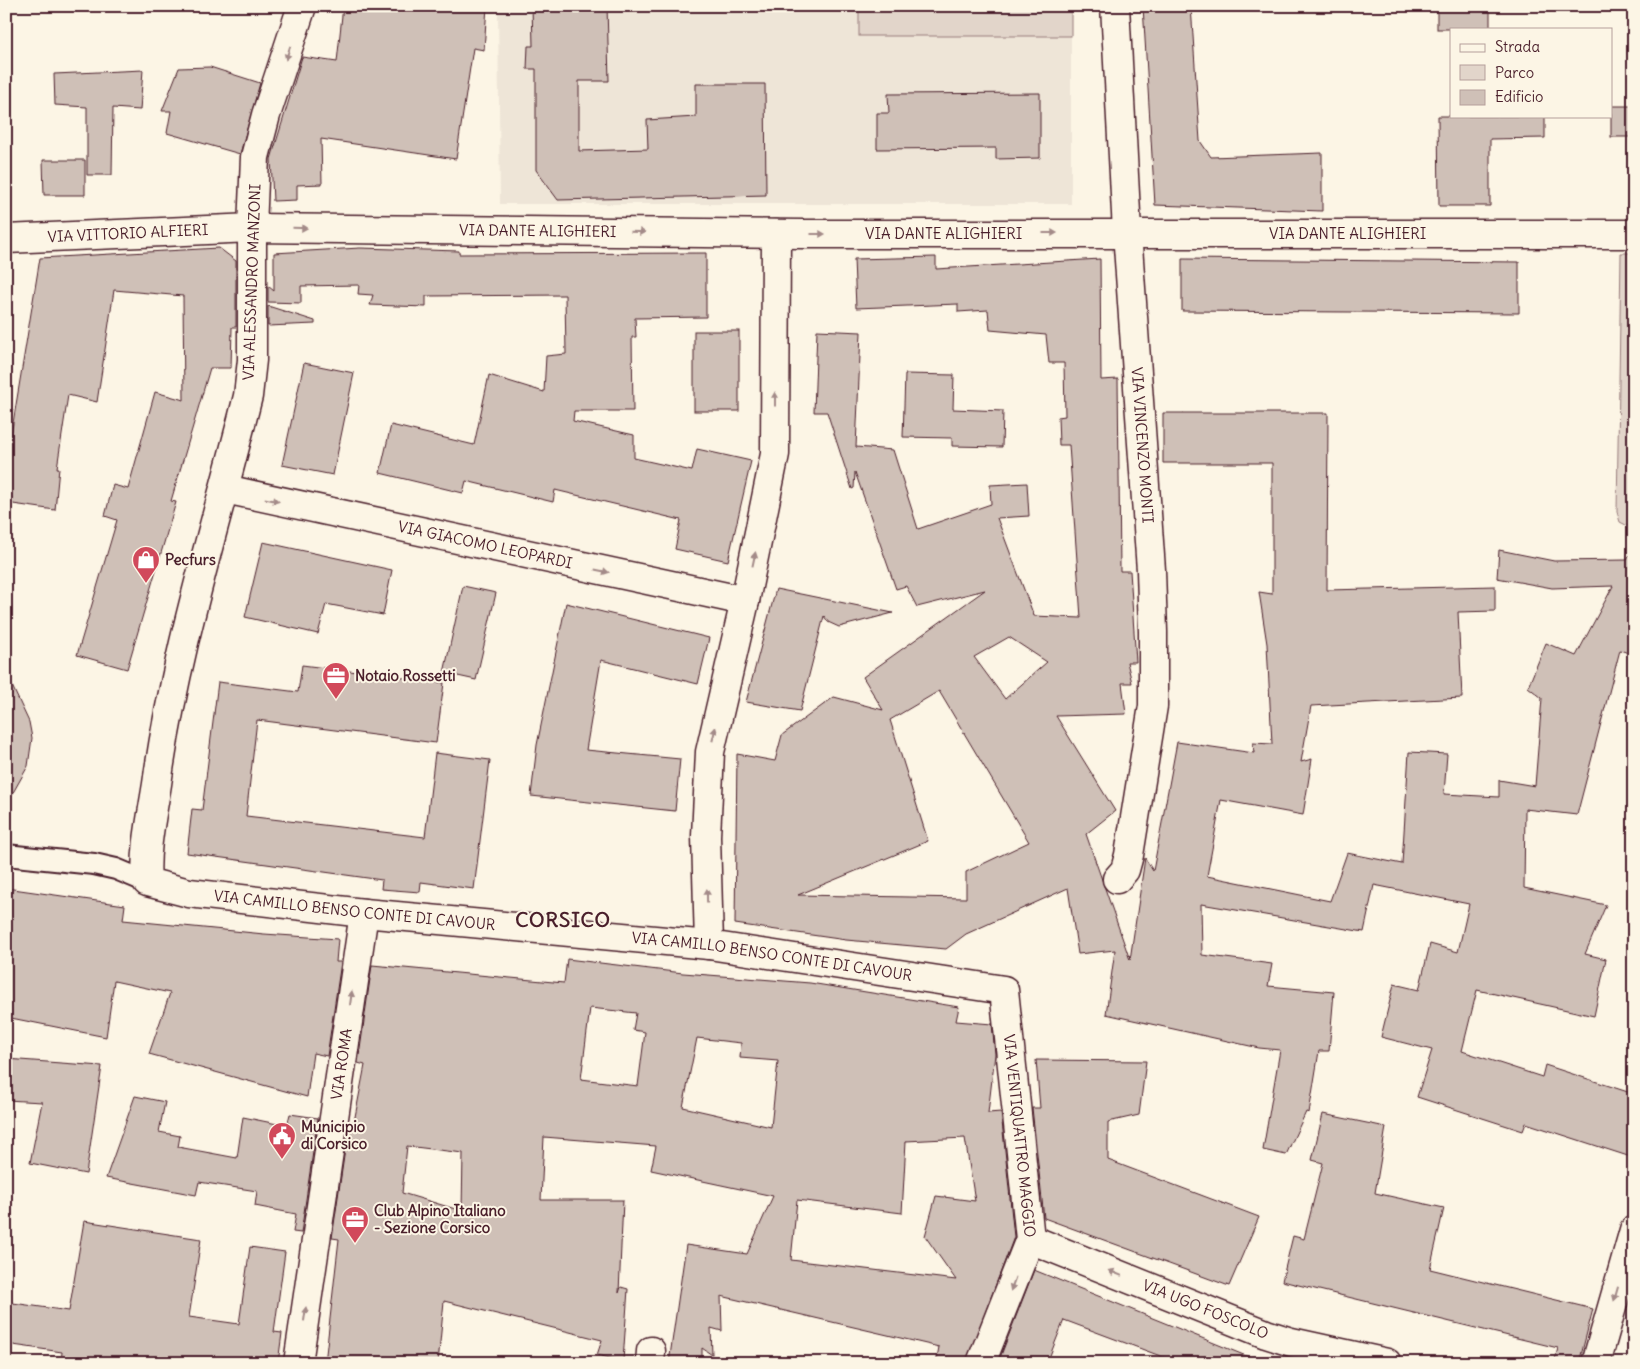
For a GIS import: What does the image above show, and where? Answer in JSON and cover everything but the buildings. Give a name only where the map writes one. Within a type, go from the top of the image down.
[{"type":"street","name":"VIA ALESSANDRO MANZONI","points":[[147,882],[149,840],[167,715],[179,658],[248,396],[252,360],[252,228],[256,157],[266,115],[302,6]]},
{"type":"street","name":"VIA VINCENZO MONTI","points":[[1115,6],[1127,232],[1151,570],[1152,706],[1129,855],[1125,870],[1117,879]]},
{"type":"street","name":"VIA DANTE ALIGHIERI","points":[[252,228],[776,234],[1127,232],[1391,236],[1634,234]]},
{"type":"street","name":"VIA VITTORIO ALFIERI","points":[[6,239],[252,228]]},
{"type":"street","points":[[709,945],[706,836],[710,752],[745,601],[775,454],[776,234]]},
{"type":"street","name":"VIA GIACOMO LEOPARDI","points":[[225,489],[745,601]]},
{"type":"street","name":"VIA CAMILLO BENSO CONTE DI CAVOUR","points":[[6,855],[94,864],[116,869],[147,882],[189,893],[364,913],[709,945],[1004,990]]},
{"type":"street","name":"VIA ROMA","points":[[298,1363],[364,913]]},
{"type":"street","name":"VIA VENTIQUATTRO MAGGIO","points":[[981,1363],[1030,1239],[1004,990]]},
{"type":"street","points":[[1596,1363],[1634,1230]]},
{"type":"street","name":"VIA UGO FOSCOLO","points":[[1030,1239],[1289,1352],[1387,1363]]},
{"type":"shaded area","points":[[498,6],[859,6],[859,36],[1071,36],[1071,204],[500,204]]},
{"type":"green space","points":[[859,6],[1071,6],[1071,36],[859,36]]},
{"type":"green space","points":[[1621,253],[1634,253],[1634,529],[1620,522],[1617,512]]},
{"type":"place","name":"Pecfurs","points":[[146,584]]},
{"type":"place","name":"Notaio Rossetti","points":[[336,700]]},
{"type":"place","name":"Municipio di Corsico","points":[[282,1160]]},
{"type":"place","name":"Club Alpino Italiano - Sezione Corsico","points":[[355,1244]]},
{"type":"district","name":"CORSICO","points":[[563,920]]}]
